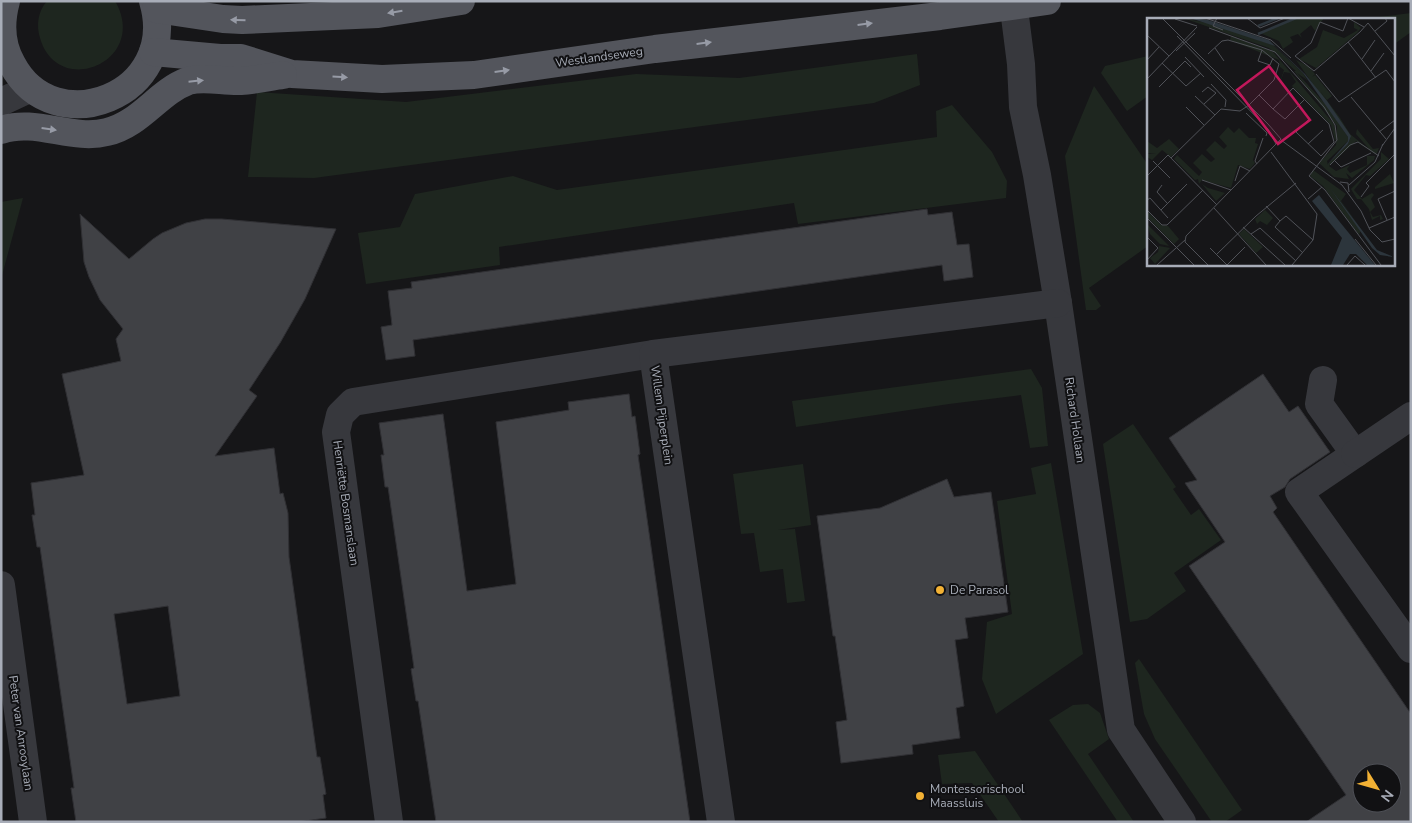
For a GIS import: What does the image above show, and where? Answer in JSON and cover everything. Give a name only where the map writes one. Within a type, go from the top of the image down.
[{"type":"main road","points":[[6,1],[2,25],[3,46],[14,69],[31,88],[47,97],[65,103],[83,104],[101,101],[118,94],[133,83],[145,69],[153,52],[158,31],[154,5],[222,19],[242,20],[378,14],[461,1]]},
{"type":"main road","points":[[247,1],[304,17]]},
{"type":"main road","name":"Westlandseweg","points":[[153,52],[241,58],[292,74],[382,79],[474,75],[655,49],[940,16],[1013,4],[1047,1]]},
{"type":"main road","points":[[1,130],[10,127],[36,127],[89,135],[107,132],[134,121],[174,87],[190,80],[218,79],[240,81],[292,74]]},
{"type":"street","name":"Richard Hollaan","points":[[1013,4],[1023,108],[1037,175],[1058,303],[1121,730],[1182,822]]},
{"type":"street","points":[[1,102],[31,88]]},
{"type":"street","name":"Willem Pijperplein","points":[[721,822],[653,354],[1058,303]]},
{"type":"street","name":"Henriëtte Bosmanslaan","points":[[390,822],[336,432],[340,415],[353,402],[653,354]]},
{"type":"street","points":[[1323,380],[1319,404],[1355,454]]},
{"type":"street","points":[[1411,416],[1298,492],[1411,649]]},
{"type":"street","name":"Peter van Anrooylaan","points":[[1,585],[34,822]]},
{"type":"shaded area","points":[[47,1],[115,1],[123,22],[121,41],[111,55],[97,65],[81,69],[64,67],[50,57],[40,38],[39,18]]},
{"type":"shaded area","points":[[1411,13],[1411,32],[1394,44],[1394,18],[1371,18]]},
{"type":"shaded area","points":[[917,54],[920,85],[874,103],[314,178],[248,177],[257,92],[406,102],[636,74],[739,78]]},
{"type":"shaded area","points":[[1147,56],[1147,97],[1127,111],[1101,73],[1105,66]]},
{"type":"shaded area","points":[[1094,86],[1147,164],[1147,247],[1089,288],[1101,306],[1096,310],[1086,310],[1065,156]]},
{"type":"shaded area","points":[[952,105],[992,152],[1007,181],[1006,198],[798,224],[794,203],[499,247],[500,265],[366,284],[358,233],[400,227],[415,194],[513,176],[557,190],[937,137],[936,111]]},
{"type":"shaded area","points":[[23,198],[1,279],[1,202]]},
{"type":"shaded area","points":[[1031,369],[1042,388],[1048,446],[1030,448],[1021,395],[796,427],[792,401]]},
{"type":"shaded area","points":[[1133,424],[1176,487],[1173,489],[1191,515],[1199,509],[1221,540],[1174,573],[1186,591],[1147,619],[1130,622],[1103,444]]},
{"type":"shaded area","points":[[1051,463],[1083,654],[996,714],[982,679],[987,622],[1012,614],[997,501],[1036,494],[1031,468]]},
{"type":"shaded area","points":[[803,464],[811,525],[778,530],[795,529],[805,601],[787,603],[783,569],[760,572],[754,533],[741,534],[733,474]]},
{"type":"shaded area","points":[[1139,659],[1242,810],[1225,822],[1212,822],[1155,739],[1144,714],[1135,663]]},
{"type":"shaded area","points":[[1088,704],[1100,713],[1109,739],[1088,754],[1134,822],[1118,822],[1049,720],[1073,705]]},
{"type":"shaded area","points":[[975,751],[1023,822],[999,822],[972,783],[942,784],[938,755]]},
{"type":"building","points":[[927,209],[928,215],[952,212],[957,245],[969,244],[973,277],[944,281],[942,265],[413,340],[415,356],[386,360],[381,327],[392,325],[388,291],[412,288],[411,282]]},
{"type":"building","points":[[80,214],[129,259],[162,233],[186,223],[205,219],[336,229],[305,299],[280,343],[249,390],[257,396],[215,456],[274,448],[280,494],[283,493],[288,513],[289,557],[317,757],[320,757],[326,794],[323,795],[326,818],[298,822],[76,822],[71,788],[74,788],[40,547],[37,547],[32,515],[35,515],[31,483],[84,475],[62,374],[121,361],[116,339],[123,329],[100,300],[84,262]],"holes":[[[168,606],[180,696],[127,704],[114,614]]]},
{"type":"building","points":[[1263,374],[1289,412],[1298,406],[1330,452],[1290,479],[1285,487],[1270,496],[1277,508],[1273,512],[1411,714],[1411,822],[1306,822],[1346,795],[1189,566],[1225,542],[1185,483],[1197,480],[1169,438]]},
{"type":"building","points":[[629,394],[632,417],[635,416],[640,454],[638,455],[690,822],[436,822],[418,701],[416,701],[411,669],[414,668],[388,487],[385,487],[381,455],[384,455],[379,423],[443,414],[467,591],[516,584],[496,422],[569,410],[568,402]]},
{"type":"building","points":[[947,479],[954,497],[991,492],[1008,612],[965,618],[968,638],[955,640],[964,706],[956,708],[960,738],[912,745],[913,754],[841,763],[836,722],[847,720],[835,636],[833,636],[817,516],[880,508]]},
{"type":"place","name":"De Parasol","points":[[940,590]]},
{"type":"place","name":"Montessorischool Maassluis","points":[[920,796]]}]
